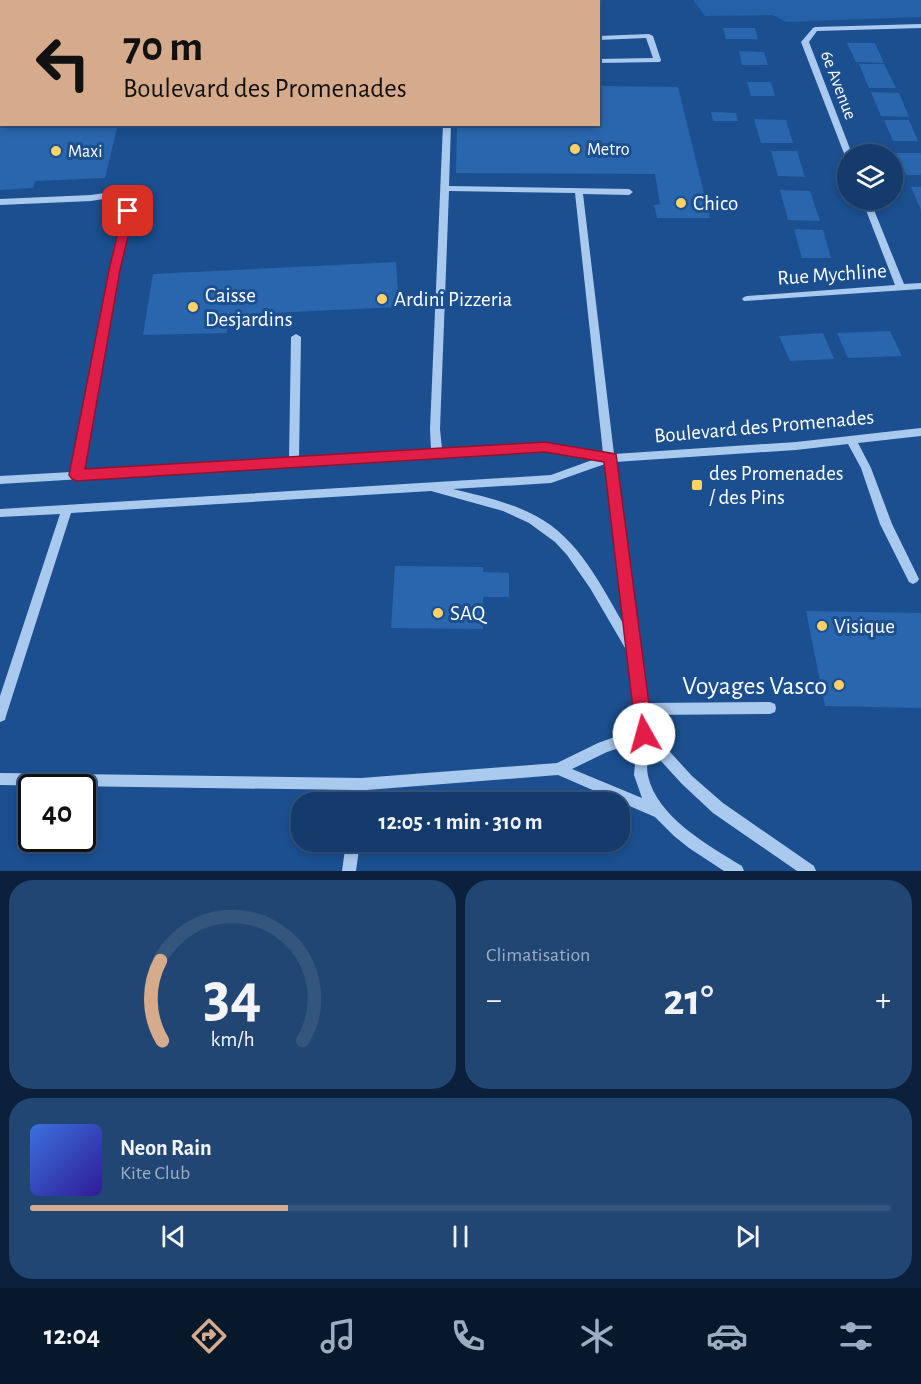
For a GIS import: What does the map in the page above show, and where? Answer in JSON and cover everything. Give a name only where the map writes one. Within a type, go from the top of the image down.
[{"type":"street","name":"6e Avenue","points":[[844,144],[804,42],[814,29],[921,26]]},
{"type":"street","points":[[600,38],[650,36],[657,60],[600,61]]},
{"type":"street","points":[[437,453],[435,419],[447,126]]},
{"type":"street","points":[[446,188],[629,192]]},
{"type":"street","points":[[579,191],[644,734],[641,773],[649,797],[660,812],[695,844],[736,871]]},
{"type":"street","points":[[0,202],[91,198],[133,192],[114,270],[76,475]]},
{"type":"street","points":[[870,210],[900,287]]},
{"type":"street","name":"Rue Mychline","points":[[747,299],[921,286]]},
{"type":"street","points":[[294,462],[296,337]]},
{"type":"street","name":"Boulevard des Promenades","points":[[0,480],[545,447],[611,458],[796,446],[921,432]]},
{"type":"street","points":[[851,439],[866,468],[886,524],[913,579]]},
{"type":"street","name":"Boulevard des Promenades","points":[[0,513],[551,479],[611,458]]},
{"type":"street","points":[[425,487],[502,507],[544,527],[580,562],[635,654]]},
{"type":"street","points":[[0,716],[67,508]]},
{"type":"street","points":[[641,709],[770,708]]},
{"type":"street","points":[[0,779],[361,784],[558,769],[603,747],[644,734]]},
{"type":"street","points":[[644,734],[687,780],[718,808],[809,871]]},
{"type":"street","points":[[558,769],[660,812]]},
{"type":"street","points":[[360,792],[361,784]]},
{"type":"street","points":[[349,871],[352,852]]},
{"type":"shaded area","points":[[693,0],[921,0],[921,17],[786,22],[773,15],[705,16]]},
{"type":"building","points":[[723,28],[755,28],[758,39],[726,39]]},
{"type":"building","points":[[847,43],[875,43],[884,63],[856,62]]},
{"type":"building","points":[[739,51],[764,52],[768,65],[742,65]]},
{"type":"building","points":[[859,64],[884,64],[896,88],[869,88]]},
{"type":"building","points":[[747,82],[771,82],[775,96],[751,96]]},
{"type":"building","name":"Metro","points":[[600,86],[678,87],[710,218],[657,218],[654,205],[660,204],[655,174],[456,173],[457,126],[600,126]]},
{"type":"building","points":[[871,92],[899,93],[909,117],[881,116]]},
{"type":"building","points":[[711,112],[736,113],[738,121],[713,121]]},
{"type":"building","points":[[754,119],[786,120],[793,143],[761,143]]},
{"type":"building","points":[[884,120],[909,120],[918,141],[893,141]]},
{"type":"building","name":"Maxi","points":[[0,126],[118,126],[105,178],[35,181],[33,188],[0,190]]},
{"type":"building","points":[[771,151],[797,151],[805,177],[778,176]]},
{"type":"building","points":[[903,153],[921,153],[921,175],[906,175],[903,168]]},
{"type":"building","points":[[911,187],[921,187],[921,210]]},
{"type":"building","points":[[780,190],[810,191],[820,221],[788,220]]},
{"type":"building","points":[[794,229],[823,230],[831,258],[802,258]]},
{"type":"building","points":[[396,262],[399,307],[229,315],[227,333],[143,335],[153,274]]},
{"type":"building","points":[[890,331],[902,356],[848,358],[837,333]]},
{"type":"building","points":[[823,333],[834,359],[790,361],[779,336]]},
{"type":"building","name":"SAQ","points":[[395,566],[483,567],[483,572],[509,573],[509,597],[483,597],[483,629],[391,628]]},
{"type":"building","points":[[806,611],[921,613],[921,708],[825,706]]},
{"type":"place","name":"Metro","points":[[575,149]]},
{"type":"place","name":"Maxi","points":[[56,151]]},
{"type":"place","name":"Chico","points":[[681,203]]},
{"type":"place","name":"Ardini Pizzeria","points":[[382,299]]},
{"type":"place","name":"Caisse Desjardins","points":[[193,307]]},
{"type":"place","name":"des Promenades / des Pins","points":[[697,485]]},
{"type":"place","name":"SAQ","points":[[438,613]]},
{"type":"place","name":"Visique","points":[[822,626]]},
{"type":"place","name":"Voyages Vasco","points":[[839,685]]},
{"type":"route","points":[[128,211],[114,270],[76,475],[545,447],[611,458],[644,734]]}]
